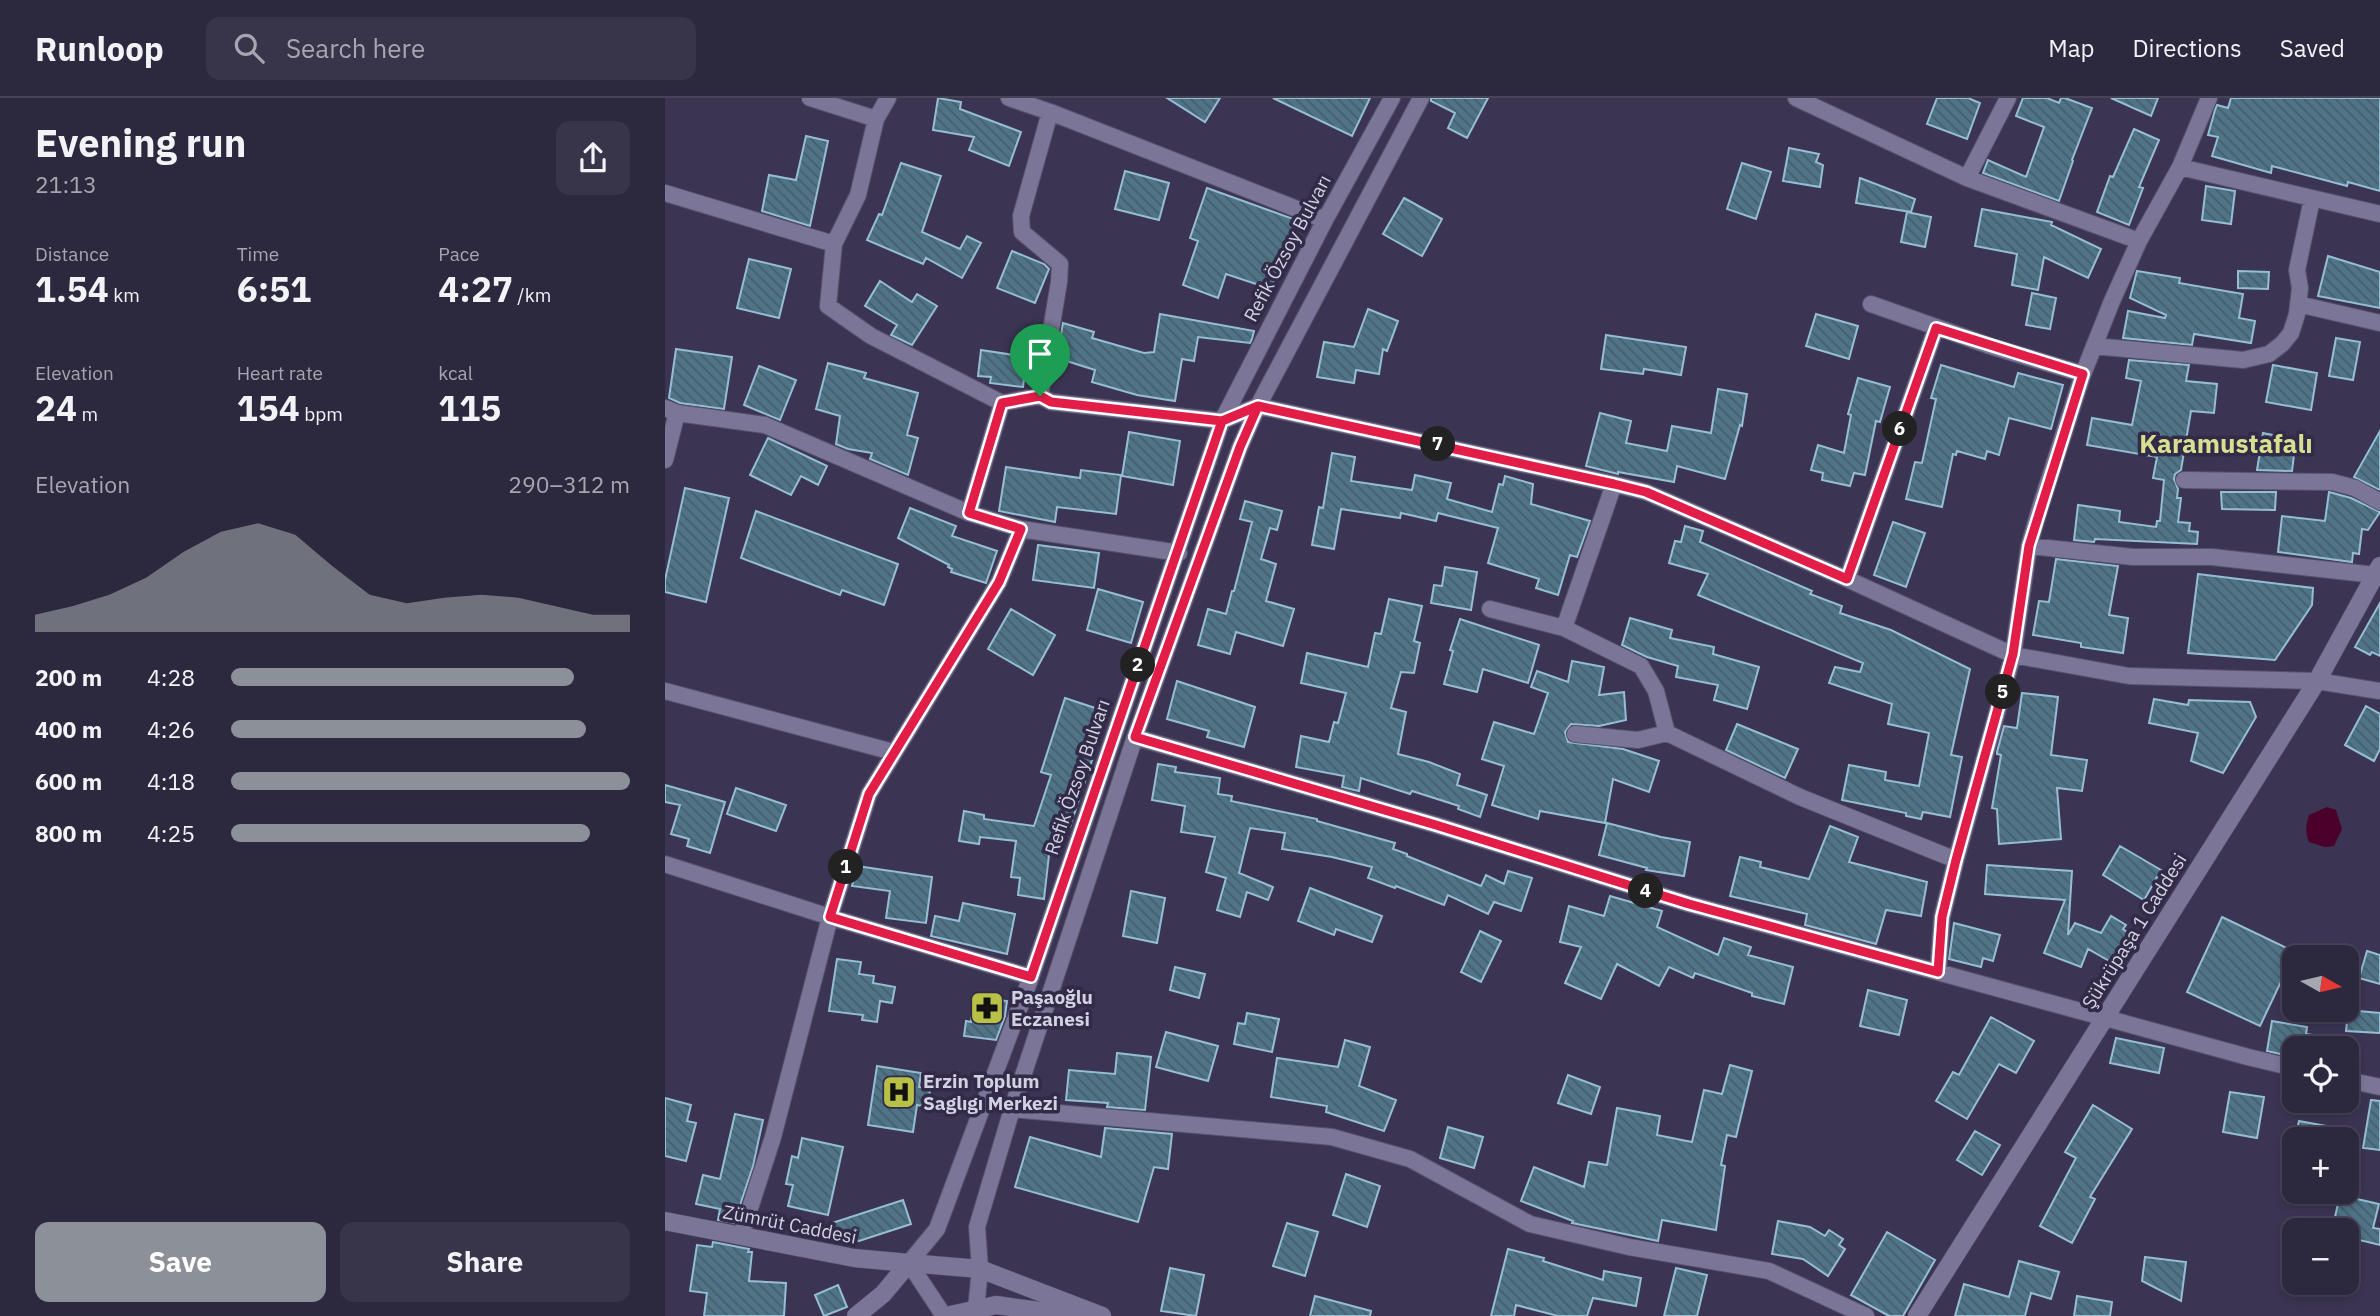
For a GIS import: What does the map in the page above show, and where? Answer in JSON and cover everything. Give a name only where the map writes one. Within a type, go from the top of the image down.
[{"type":"main road","name":"Şükrüpaşa 1 Caddesi","points":[[1917,1316],[2317,681],[2377,571]]},
{"type":"main road","name":"Zümrüt Caddesi","points":[[665,1221],[853,1258],[980,1269],[1102,1316]]},
{"type":"main road","points":[[856,1316],[883,1294],[909,1263]]},
{"type":"main road","points":[[945,1316],[996,1305],[1077,1316]]},
{"type":"street","points":[[810,98],[876,119]]},
{"type":"street","points":[[888,98],[876,119],[858,195],[834,244],[828,306],[871,337],[1002,403],[1040,396],[1051,402],[1222,421],[1258,406],[1646,492],[2013,654],[2129,676],[2317,681],[2380,691]]},
{"type":"street","points":[[1009,98],[1325,220]]},
{"type":"street","name":"Refik Özsoy Bulvarı","points":[[909,1263],[937,1229],[1031,977],[1112,738],[1179,553],[1222,421],[1325,220],[1392,98]]},
{"type":"street","points":[[976,1309],[980,1269],[977,1227],[1012,1110],[1135,737],[1240,447],[1258,406],[1421,98]]},
{"type":"street","points":[[1796,98],[1967,177],[2139,241]]},
{"type":"street","points":[[1967,177],[2008,98]]},
{"type":"street","points":[[1938,972],[1942,917],[2013,654],[2029,546],[2094,346],[2139,241],[2180,167],[2209,98]]},
{"type":"street","points":[[1040,396],[1060,264],[1022,232],[1021,216],[1050,112]]},
{"type":"street","points":[[2180,167],[2380,214]]},
{"type":"street","points":[[665,193],[834,244]]},
{"type":"street","points":[[2094,346],[2243,360],[2269,354],[2291,333],[2297,314],[2300,288],[2297,270],[2312,199]]},
{"type":"street","points":[[1871,304],[1936,328],[2083,374]]},
{"type":"street","points":[[2298,304],[2380,323]]},
{"type":"street","points":[[1847,579],[1936,328]]},
{"type":"street","points":[[969,513],[1002,403]]},
{"type":"street","points":[[665,460],[671,410],[765,425],[969,513],[1021,529],[1179,553]]},
{"type":"street","points":[[2184,480],[2332,482],[2355,488],[2380,502]]},
{"type":"street","points":[[1564,628],[1614,484]]},
{"type":"street","points":[[741,1236],[772,1137],[830,917],[869,794],[999,582],[1021,529]]},
{"type":"street","points":[[2029,546],[2133,557],[2211,557],[2377,571]]},
{"type":"street","points":[[1490,609],[1564,628],[1641,666],[1656,691],[1667,733]]},
{"type":"street","points":[[665,691],[893,752]]},
{"type":"street","points":[[1574,734],[1638,740],[1667,733],[1800,797],[1956,860]]},
{"type":"street","points":[[1135,737],[1397,813],[1689,904],[2282,1065]]},
{"type":"street","points":[[665,864],[1031,977]]},
{"type":"street","points":[[2359,1083],[2380,1087]]},
{"type":"street","points":[[1012,1110],[1332,1137],[1410,1159],[1529,1224],[1629,1247],[1769,1271],[1866,1316]]},
{"type":"street","points":[[909,1263],[945,1316]]},
{"type":"shaded area","points":[[2327,807],[2336,810],[2342,829],[2334,846],[2325,847],[2309,842],[2306,828],[2309,815]]},
{"type":"building","points":[[938,98],[961,102],[960,109],[1021,132],[1009,166],[969,150],[974,137],[933,130]]},
{"type":"building","points":[[1167,98],[1220,98],[1205,122]]},
{"type":"building","points":[[1273,98],[1370,98],[1352,136]]},
{"type":"building","points":[[1431,98],[1488,98],[1467,138],[1448,128],[1455,113],[1431,101]]},
{"type":"building","points":[[1937,98],[1968,98],[1980,103],[1967,139],[1927,124]]},
{"type":"building","points":[[2023,98],[2047,98],[2059,103],[2061,98],[2065,98],[2092,108],[2059,201],[1983,173],[1988,160],[2026,177],[2044,127],[2016,116]]},
{"type":"building","points":[[2111,98],[2158,98],[2151,116]]},
{"type":"building","points":[[2231,98],[2380,98],[2380,191],[2348,182],[2347,186],[2272,166],[2271,173],[2212,156],[2218,137],[2208,135],[2215,110],[2217,105],[2228,108]]},
{"type":"building","points":[[2134,129],[2159,140],[2139,187],[2143,188],[2129,225],[2097,212],[2110,176],[2113,177]]},
{"type":"building","points":[[806,136],[828,141],[810,226],[762,211],[769,175],[796,180]]},
{"type":"building","points":[[1789,148],[1819,154],[1816,162],[1823,165],[1820,187],[1783,181]]},
{"type":"building","points":[[901,163],[941,176],[922,232],[960,249],[967,236],[981,243],[962,278],[926,258],[923,264],[867,240],[879,214],[882,215]]},
{"type":"building","points":[[1742,163],[1771,172],[1756,219],[1727,209]]},
{"type":"building","points":[[1125,171],[1169,183],[1159,220],[1115,209]]},
{"type":"building","points":[[1860,178],[1915,199],[1911,212],[1856,203]]},
{"type":"building","points":[[2206,186],[2235,191],[2231,224],[2202,220]]},
{"type":"building","points":[[1207,188],[1296,220],[1271,289],[1226,274],[1218,298],[1183,285],[1198,241],[1190,238]]},
{"type":"building","points":[[1404,198],[1442,219],[1422,256],[1383,234]]},
{"type":"building","points":[[1982,209],[2052,222],[2051,225],[2101,249],[2088,278],[2044,257],[2038,290],[2012,285],[2017,254],[1975,246]]},
{"type":"building","points":[[1907,212],[1931,217],[1925,247],[1901,242]]},
{"type":"building","points":[[1012,251],[1044,264],[1049,269],[1035,303],[997,288]]},
{"type":"building","points":[[2328,256],[2380,272],[2380,308],[2318,296]]},
{"type":"building","points":[[749,259],[791,269],[779,318],[737,308]]},
{"type":"building","points":[[2137,271],[2180,278],[2179,283],[2243,294],[2239,318],[2255,321],[2251,343],[2194,334],[2192,345],[2123,338],[2128,311],[2165,318],[2166,315],[2130,298]]},
{"type":"building","points":[[2238,271],[2269,272],[2268,289],[2238,288]]},
{"type":"building","points":[[880,281],[912,302],[917,294],[937,306],[912,345],[891,335],[897,325],[865,306]]},
{"type":"building","points":[[2032,293],[2056,298],[2050,329],[2026,325]]},
{"type":"building","points":[[1368,309],[1398,321],[1387,351],[1383,349],[1379,374],[1356,370],[1354,383],[1317,377],[1324,342],[1354,347]]},
{"type":"building","points":[[1160,314],[1254,331],[1250,343],[1198,337],[1194,361],[1182,359],[1175,401],[1137,395],[1092,382],[1095,370],[1057,358],[1063,323],[1094,332],[1092,338],[1144,353],[1154,352]]},
{"type":"building","points":[[1816,314],[1858,326],[1849,359],[1806,346]]},
{"type":"building","points":[[1606,335],[1686,347],[1681,375],[1644,369],[1643,374],[1601,369]]},
{"type":"building","points":[[2336,338],[2360,342],[2353,380],[2329,376]]},
{"type":"building","points":[[676,349],[732,357],[724,409],[680,403],[669,398]]},
{"type":"building","points":[[981,350],[1027,357],[1023,387],[990,383],[991,377],[978,376]]},
{"type":"building","points":[[2129,360],[2189,365],[2186,381],[2217,384],[2214,413],[2191,411],[2181,470],[2175,474],[2174,479],[2178,489],[2177,498],[2181,498],[2178,522],[2190,523],[2189,531],[2198,532],[2197,544],[2074,540],[2078,505],[2120,511],[2119,522],[2156,527],[2157,521],[2160,521],[2164,480],[2153,478],[2157,457],[2087,445],[2092,418],[2132,425],[2141,381],[2126,378]]},
{"type":"building","points":[[828,363],[866,373],[864,378],[918,393],[907,435],[918,438],[908,475],[870,459],[872,453],[836,444],[840,416],[816,409]]},
{"type":"building","points":[[1941,365],[2014,387],[2018,373],[2063,385],[2051,429],[2009,418],[1999,455],[1987,451],[1985,459],[1957,451],[1956,455],[1953,454],[1942,507],[1906,499],[1915,462],[1922,463],[1936,399],[1931,398]]},
{"type":"building","points":[[2273,365],[2317,373],[2311,410],[2266,402]]},
{"type":"building","points":[[759,366],[796,380],[780,420],[744,405]]},
{"type":"building","points":[[1858,378],[1890,387],[1880,422],[1876,421],[1865,475],[1854,473],[1850,486],[1822,480],[1823,473],[1811,470],[1818,445],[1844,453],[1851,415],[1848,414]]},
{"type":"building","points":[[1718,389],[1747,394],[1742,426],[1740,425],[1725,479],[1677,466],[1674,482],[1618,474],[1586,466],[1600,413],[1631,421],[1626,443],[1667,451],[1672,426],[1711,433]]},
{"type":"building","points":[[2380,431],[2380,490],[2354,477]]},
{"type":"building","points":[[1129,432],[1180,441],[1173,485],[1122,476]]},
{"type":"building","points":[[2263,433],[2283,437],[2282,445],[2295,447],[2292,471],[2257,470]]},
{"type":"building","points":[[768,438],[827,466],[818,485],[801,476],[791,495],[750,475]]},
{"type":"building","points":[[1332,453],[1355,457],[1351,481],[1412,490],[1415,475],[1451,483],[1447,499],[1492,512],[1499,484],[1503,485],[1505,476],[1533,484],[1531,504],[1590,521],[1577,557],[1570,555],[1558,595],[1536,588],[1539,579],[1488,563],[1498,528],[1438,513],[1436,521],[1401,513],[1400,518],[1341,509],[1334,549],[1312,545],[1319,507],[1323,508]]},
{"type":"building","points":[[1006,467],[1080,478],[1081,470],[1121,475],[1116,514],[1057,507],[1055,522],[999,511]]},
{"type":"building","points":[[685,488],[729,498],[706,602],[665,592],[665,580]]},
{"type":"building","points":[[2221,492],[2276,492],[2275,510],[2222,509]]},
{"type":"building","points":[[2329,492],[2351,498],[2380,512],[2368,530],[2362,529],[2359,554],[2353,553],[2352,562],[2278,552],[2282,516],[2325,521]]},
{"type":"building","points":[[1245,501],[1282,511],[1277,530],[1270,528],[1261,559],[1276,564],[1266,601],[1294,609],[1283,646],[1236,632],[1230,654],[1198,645],[1208,609],[1226,614],[1234,591],[1252,522],[1240,519]]},
{"type":"building","points":[[910,508],[956,526],[952,536],[997,551],[986,583],[951,572],[949,565],[898,538]]},
{"type":"building","points":[[756,511],[898,564],[884,605],[842,590],[840,595],[741,558]]},
{"type":"building","points":[[1893,522],[1925,533],[1906,587],[1874,575]]},
{"type":"building","points":[[1685,526],[1703,531],[1700,542],[1812,591],[1810,594],[1842,606],[1840,613],[1891,630],[1970,669],[1951,755],[1962,757],[1950,817],[1923,812],[1921,819],[1906,816],[1906,813],[1842,800],[1849,765],[1886,772],[1885,780],[1919,786],[1929,733],[1888,724],[1892,704],[1829,683],[1835,667],[1860,672],[1863,663],[1698,595],[1708,574],[1669,563],[1675,541],[1681,542]]},
{"type":"building","points":[[1038,545],[1099,553],[1094,588],[1033,580]]},
{"type":"building","points":[[2056,559],[2118,566],[2109,615],[2128,618],[2123,653],[2081,647],[2081,643],[2033,635],[2039,601],[2049,602]]},
{"type":"building","points":[[1445,567],[1477,572],[1471,610],[1431,603],[1434,585],[1442,586]]},
{"type":"building","points":[[2198,574],[2313,588],[2312,605],[2275,660],[2188,653]]},
{"type":"building","points":[[1098,589],[1143,602],[1131,643],[1087,630]]},
{"type":"building","points":[[1389,599],[1422,606],[1414,641],[1420,643],[1414,673],[1401,672],[1391,708],[1406,712],[1398,754],[1460,774],[1457,785],[1487,795],[1480,817],[1458,809],[1459,806],[1412,791],[1410,794],[1361,778],[1359,791],[1342,787],[1344,776],[1296,767],[1301,736],[1329,742],[1334,722],[1338,723],[1346,693],[1301,683],[1307,653],[1368,667],[1375,633],[1381,634]]},
{"type":"building","points":[[2380,603],[2380,656],[2372,652],[2370,655],[2355,647]]},
{"type":"building","points":[[1011,609],[1055,635],[1033,675],[988,649]]},
{"type":"building","points":[[1630,618],[1672,630],[1670,638],[1714,647],[1713,654],[1759,667],[1747,709],[1714,700],[1718,685],[1676,677],[1678,666],[1647,657],[1622,645]]},
{"type":"building","points":[[1460,619],[1539,645],[1528,683],[1483,669],[1477,692],[1444,684],[1453,651],[1450,650]]},
{"type":"building","points":[[1572,661],[1604,667],[1599,695],[1624,692],[1626,720],[1599,726],[1571,724],[1565,732],[1568,742],[1623,749],[1659,761],[1649,792],[1613,779],[1605,823],[1540,811],[1538,819],[1492,805],[1504,766],[1482,759],[1494,722],[1534,734],[1548,693],[1531,687],[1537,671],[1568,682]]},
{"type":"building","points":[[1177,681],[1255,707],[1244,747],[1207,737],[1209,731],[1167,719]]},
{"type":"building","points":[[2022,693],[2058,697],[2051,755],[2087,760],[2082,791],[2057,788],[2061,839],[1999,844],[1997,809],[1992,808],[2001,755],[1997,752],[2004,726],[2017,728]]},
{"type":"building","points":[[1065,698],[1098,709],[1084,751],[1094,754],[1070,827],[1062,824],[1058,847],[1050,846],[1044,899],[1018,895],[1020,878],[1011,877],[1016,841],[980,837],[979,844],[959,841],[964,811],[984,815],[984,819],[1034,826],[1051,775],[1041,772]]},
{"type":"building","points":[[2154,699],[2188,705],[2189,700],[2250,702],[2256,717],[2223,773],[2191,761],[2198,733],[2149,723]]},
{"type":"building","points":[[2366,706],[2380,714],[2380,749],[2374,761],[2345,745]]},
{"type":"building","points":[[1737,724],[1798,749],[1785,778],[1726,750]]},
{"type":"building","points":[[1158,764],[1176,767],[1175,772],[1220,778],[1218,794],[1232,796],[1231,801],[1317,819],[1395,843],[1393,849],[1407,856],[1481,886],[1486,875],[1504,884],[1508,871],[1532,878],[1521,911],[1494,902],[1488,914],[1448,895],[1444,905],[1368,878],[1372,867],[1282,849],[1285,833],[1250,828],[1239,873],[1273,887],[1268,900],[1247,892],[1240,917],[1217,910],[1226,878],[1206,872],[1215,837],[1181,832],[1185,806],[1152,800]]},
{"type":"building","points":[[665,785],[725,802],[710,853],[687,846],[689,839],[671,834],[680,805],[665,802]]},
{"type":"building","points":[[736,788],[786,805],[776,831],[727,814]]},
{"type":"building","points":[[1607,823],[1690,842],[1684,876],[1646,870],[1647,868],[1599,855]]},
{"type":"building","points":[[1830,826],[1858,837],[1849,862],[1927,882],[1921,916],[1886,910],[1876,944],[1805,925],[1807,914],[1730,896],[1740,857],[1761,862],[1760,867],[1809,879]]},
{"type":"building","points":[[2120,846],[2161,870],[2144,900],[2103,875]]},
{"type":"building","points":[[1987,865],[2072,871],[2068,935],[2075,923],[2101,933],[2111,916],[2126,925],[2123,929],[2128,933],[2111,962],[2088,949],[2081,967],[2044,953],[2065,900],[1985,894]]},
{"type":"building","points":[[857,866],[932,877],[926,923],[886,918],[890,891],[852,886]]},
{"type":"building","points":[[1310,888],[1382,916],[1372,942],[1336,929],[1334,935],[1298,921]]},
{"type":"building","points":[[1131,891],[1165,898],[1157,943],[1123,936]]},
{"type":"building","points":[[1610,896],[1662,911],[1657,927],[1718,955],[1724,938],[1751,947],[1748,955],[1793,967],[1784,1004],[1752,996],[1752,993],[1695,973],[1693,978],[1669,967],[1659,986],[1617,964],[1601,999],[1565,983],[1581,947],[1560,942],[1569,906],[1604,916]]},
{"type":"building","points":[[963,903],[1015,914],[1007,954],[931,936],[935,916],[959,921]]},
{"type":"building","points":[[2222,917],[2282,946],[2282,979],[2260,1026],[2187,992]]},
{"type":"building","points":[[1954,923],[2000,935],[1993,961],[1983,958],[1981,967],[1949,959]]},
{"type":"building","points":[[1480,931],[1501,941],[1481,982],[1461,972]]},
{"type":"building","points":[[2367,951],[2380,955],[2380,984],[2359,978]]},
{"type":"building","points":[[837,959],[861,962],[859,974],[874,976],[873,983],[895,987],[892,1003],[880,1001],[877,1022],[862,1020],[863,1015],[829,1011]]},
{"type":"building","points":[[1175,967],[1205,974],[1199,998],[1170,990]]},
{"type":"building","points":[[1868,990],[1907,1000],[1899,1035],[1860,1026]]},
{"type":"building","points":[[974,997],[1007,1001],[1005,1016],[996,1040],[964,1036],[966,1021],[971,1022]]},
{"type":"building","points":[[2359,1011],[2380,1013],[2380,1033],[2346,1031],[2347,1022],[2359,1022]]},
{"type":"building","points":[[1247,1013],[1279,1019],[1272,1052],[1234,1044],[1238,1023],[1245,1024]]},
{"type":"building","points":[[1991,1017],[2034,1041],[2016,1073],[1999,1064],[1967,1119],[1936,1101],[1953,1072],[1959,1075]]},
{"type":"building","points":[[2272,1021],[2307,1027],[2306,1034],[2319,1036],[2282,1036],[2282,1054],[2267,1051]]},
{"type":"building","points":[[1166,1032],[1218,1046],[1208,1081],[1156,1067]]},
{"type":"building","points":[[2116,1038],[2164,1048],[2159,1073],[2110,1063]]},
{"type":"building","points":[[1345,1040],[1370,1047],[1359,1086],[1396,1100],[1384,1131],[1326,1112],[1327,1106],[1271,1097],[1277,1058],[1338,1067]]},
{"type":"building","points":[[1117,1053],[1151,1057],[1145,1110],[1107,1107],[1108,1103],[1066,1100],[1069,1070],[1115,1074]]},
{"type":"building","points":[[1730,1065],[1752,1071],[1736,1137],[1727,1135],[1721,1165],[1725,1166],[1716,1230],[1662,1220],[1658,1241],[1572,1223],[1573,1221],[1521,1201],[1534,1167],[1584,1187],[1589,1162],[1607,1165],[1617,1108],[1660,1116],[1657,1135],[1692,1142],[1704,1090],[1722,1094]]},
{"type":"building","points":[[877,1066],[921,1073],[919,1087],[930,1089],[928,1107],[917,1105],[913,1132],[868,1125]]},
{"type":"building","points":[[1568,1075],[1600,1087],[1591,1114],[1558,1103]]},
{"type":"building","points":[[2230,1092],[2264,1097],[2257,1138],[2223,1132]]},
{"type":"building","points":[[665,1098],[691,1105],[687,1121],[696,1123],[686,1161],[665,1156]]},
{"type":"building","points":[[2371,1100],[2380,1101],[2380,1150],[2363,1148]]},
{"type":"building","points":[[2093,1105],[2132,1129],[2090,1197],[2095,1199],[2072,1243],[2040,1226],[2076,1158],[2065,1152]]},
{"type":"building","points":[[735,1114],[763,1120],[753,1166],[734,1223],[718,1220],[720,1209],[696,1204],[703,1175],[720,1179]]},
{"type":"building","points":[[2299,1121],[2332,1127],[2298,1127]]},
{"type":"building","points":[[1448,1127],[1483,1137],[1474,1168],[1440,1158]]},
{"type":"building","points":[[1105,1128],[1172,1134],[1168,1169],[1154,1167],[1138,1222],[1015,1187],[1030,1137],[1101,1157]]},
{"type":"building","points":[[1975,1131],[2000,1145],[1982,1175],[1957,1160]]},
{"type":"building","points":[[802,1138],[843,1147],[828,1215],[788,1206],[793,1185],[786,1184],[792,1156],[798,1158]]},
{"type":"building","points":[[1346,1174],[1380,1186],[1367,1227],[1333,1215]]},
{"type":"building","points":[[2359,1199],[2379,1204],[2373,1228],[2380,1229],[2380,1245],[2359,1240],[2359,1218],[2335,1218],[2338,1204],[2359,1204]]},
{"type":"building","points":[[903,1200],[911,1224],[859,1241],[829,1237],[832,1223]]},
{"type":"building","points":[[1778,1221],[1810,1227],[1825,1236],[1829,1230],[1843,1239],[1839,1245],[1845,1249],[1828,1276],[1803,1259],[1772,1254]]},
{"type":"building","points":[[1287,1223],[1318,1232],[1305,1276],[1273,1266]]},
{"type":"building","points":[[1887,1232],[1935,1260],[1903,1316],[1889,1316],[1851,1295]]},
{"type":"building","points":[[713,1242],[749,1249],[748,1252],[752,1252],[749,1281],[786,1283],[784,1316],[704,1316],[707,1293],[690,1291],[697,1245],[712,1247]]},
{"type":"building","points":[[1508,1249],[1544,1258],[1543,1261],[1603,1280],[1604,1271],[1641,1278],[1636,1306],[1593,1298],[1587,1316],[1558,1316],[1516,1305],[1514,1316],[1491,1316]]},
{"type":"building","points":[[2145,1257],[2186,1262],[2181,1301],[2142,1281]]},
{"type":"building","points":[[2019,1261],[2059,1272],[2051,1299],[2031,1293],[2025,1316],[1955,1316],[1964,1284],[2009,1297]]},
{"type":"building","points":[[1170,1268],[1204,1275],[1196,1316],[1161,1311]]},
{"type":"building","points":[[1676,1268],[1707,1275],[1697,1316],[1664,1316]]},
{"type":"building","points":[[838,1285],[847,1307],[824,1316],[815,1295]]},
{"type":"building","points":[[1315,1296],[1371,1311],[1370,1316],[1310,1316]]},
{"type":"building","points":[[2077,1296],[2112,1302],[2110,1316],[2074,1316]]},
{"type":"place","name":"Paşaoğlu Eczanesi","points":[[987,1008]]},
{"type":"place","name":"Erzin Toplum Saglıgı Merkezi","points":[[899,1092]]},
{"type":"district","name":"Karamustafalı","points":[[2226,443]]},
{"type":"route","points":[[1040,396],[1002,403],[969,513],[1021,529],[999,582],[869,794],[830,917],[1031,977],[1112,738],[1179,553],[1222,421],[1258,406],[1240,447],[1135,737],[1436,825],[1689,904],[1938,972],[1942,917],[2013,654],[2029,546],[2083,374],[1936,328],[1847,579],[1646,492],[1614,484],[1258,406],[1222,421],[1051,402],[1040,396]]}]
